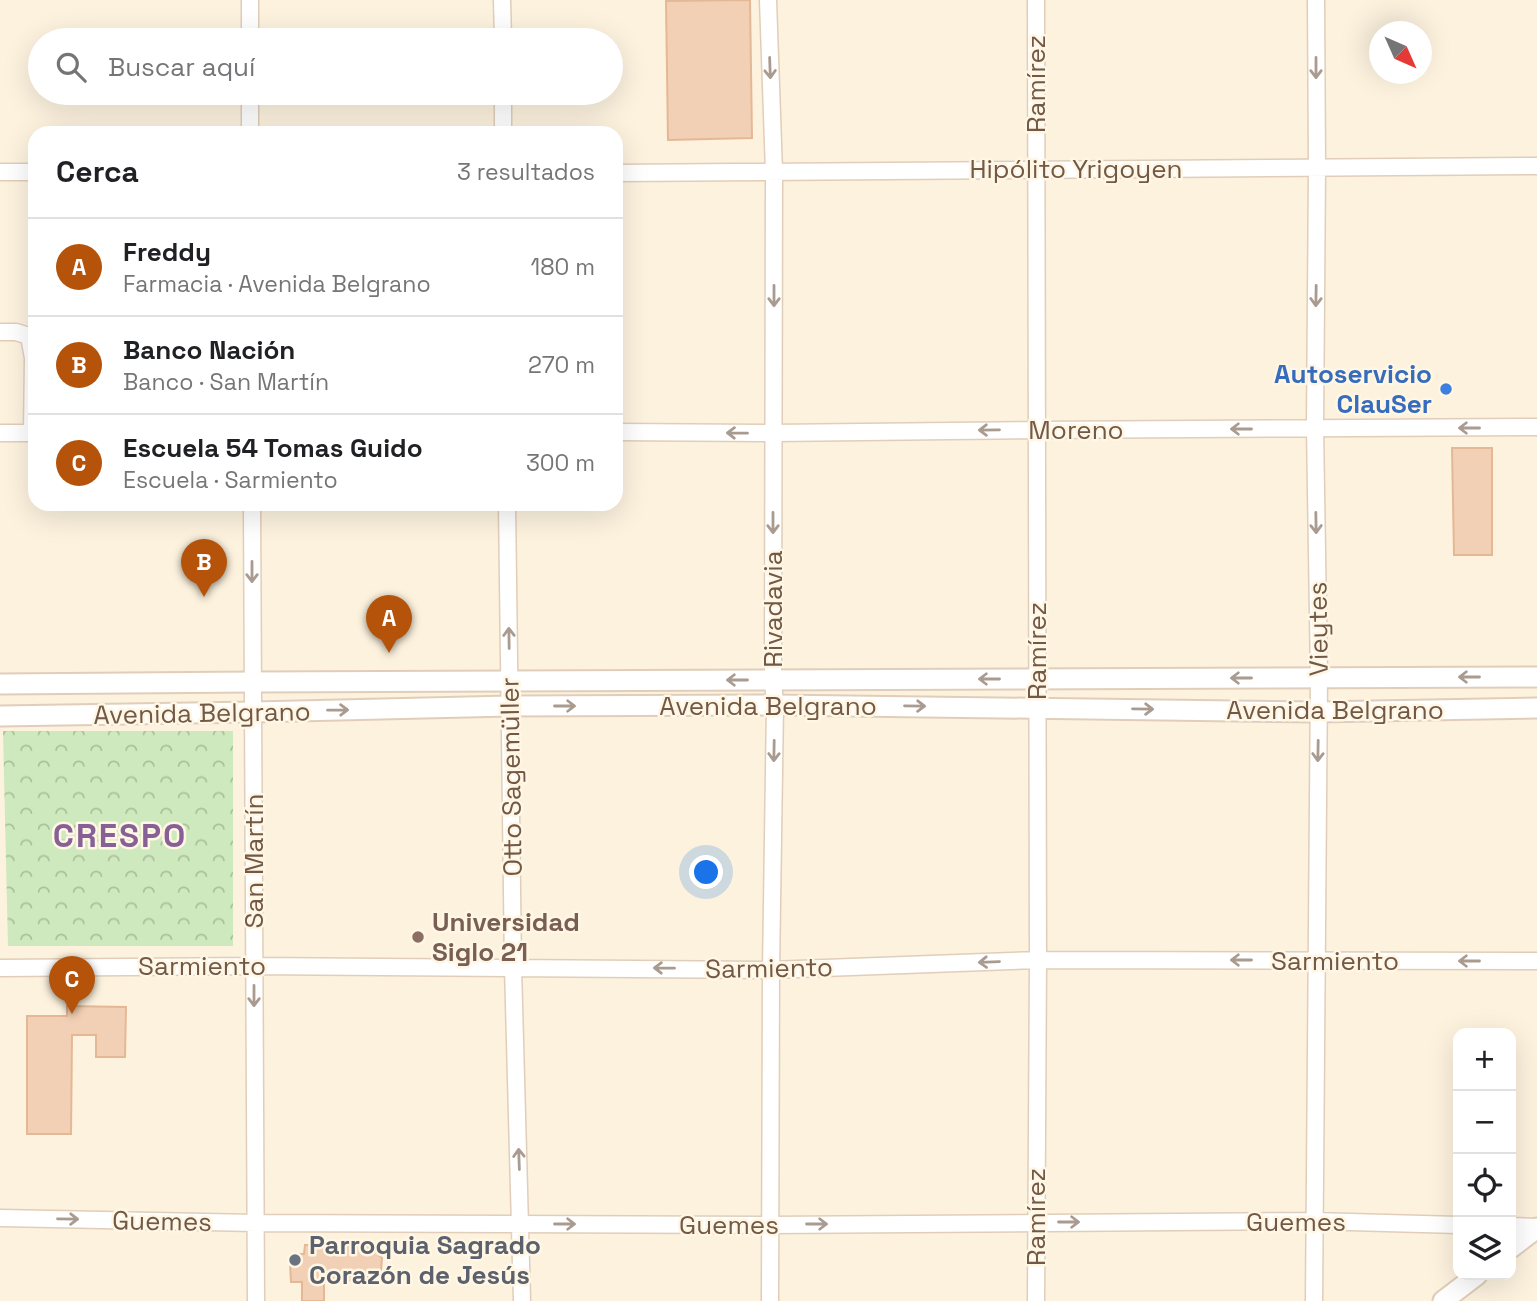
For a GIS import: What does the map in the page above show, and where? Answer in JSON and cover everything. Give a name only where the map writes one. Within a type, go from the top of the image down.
[{"type":"street","points":[[250,0],[250,28]]},
{"type":"street","points":[[502,0],[503,28]]},
{"type":"street","name":"Rivadavia","points":[[768,0],[774,172],[775,705],[770,1301]]},
{"type":"street","name":"Ramírez","points":[[1036,0],[1036,1301]]},
{"type":"street","name":"Vieytes","points":[[1314,1301],[1319,677],[1315,428],[1316,0]]},
{"type":"street","points":[[250,105],[250,126]]},
{"type":"street","points":[[503,105],[503,126]]},
{"type":"street","name":"Hipólito Yrigoyen","points":[[623,173],[1537,166]]},
{"type":"street","points":[[0,172],[28,172]]},
{"type":"street","points":[[0,332],[28,336]]},
{"type":"street","name":"Moreno","points":[[623,432],[1537,428]]},
{"type":"street","points":[[0,433],[28,433]]},
{"type":"street","name":"San Martín","points":[[252,511],[256,1301]]},
{"type":"street","name":"Otto Sagemüller","points":[[508,511],[513,967],[522,1301]]},
{"type":"street","name":"Avenida Belgrano","points":[[0,684],[1537,677]]},
{"type":"street","name":"Avenida Belgrano","points":[[0,716],[510,706],[775,705],[1318,712],[1537,708]]},
{"type":"street","name":"Sarmiento","points":[[0,968],[254,966],[771,970],[1038,960],[1537,961]]},
{"type":"street","name":"Guemes","points":[[0,1218],[256,1223],[771,1225],[1314,1221],[1453,1225]]},
{"type":"street","points":[[1516,1226],[1537,1228]]},
{"type":"street","points":[[1516,1244],[1537,1228]]},
{"type":"street","points":[[1443,1301],[1470,1280]]},
{"type":"green space","points":[[3,731],[233,731],[233,946],[8,946]]},
{"type":"building","points":[[750,0],[752,138],[668,140],[666,1]]},
{"type":"building","points":[[1452,448],[1492,448],[1492,555],[1454,555]]},
{"type":"building","points":[[67,1006],[126,1007],[125,1057],[96,1057],[96,1035],[72,1035],[71,1134],[27,1134],[27,1016],[67,1016]]},
{"type":"building","points":[[305,1245],[369,1245],[369,1252],[376,1252],[382,1258],[381,1271],[368,1275],[367,1280],[324,1281],[324,1301],[302,1301],[302,1282],[291,1282],[290,1263],[295,1254],[304,1254]]},
{"type":"place","name":"Autoservicio ClauSer","points":[[1446,389]]},
{"type":"place","name":"Banco Nación","points":[[204,597]]},
{"type":"place","name":"Freddy","points":[[389,653]]},
{"type":"place","name":"Universidad Siglo 21","points":[[418,937]]},
{"type":"place","name":"Escuela 54 Tomas Guido","points":[[72,1014]]},
{"type":"place","name":"Parroquia Sagrado Corazón de Jesús","points":[[295,1260]]},
{"type":"district","name":"CRESPO","points":[[120,836]]}]
